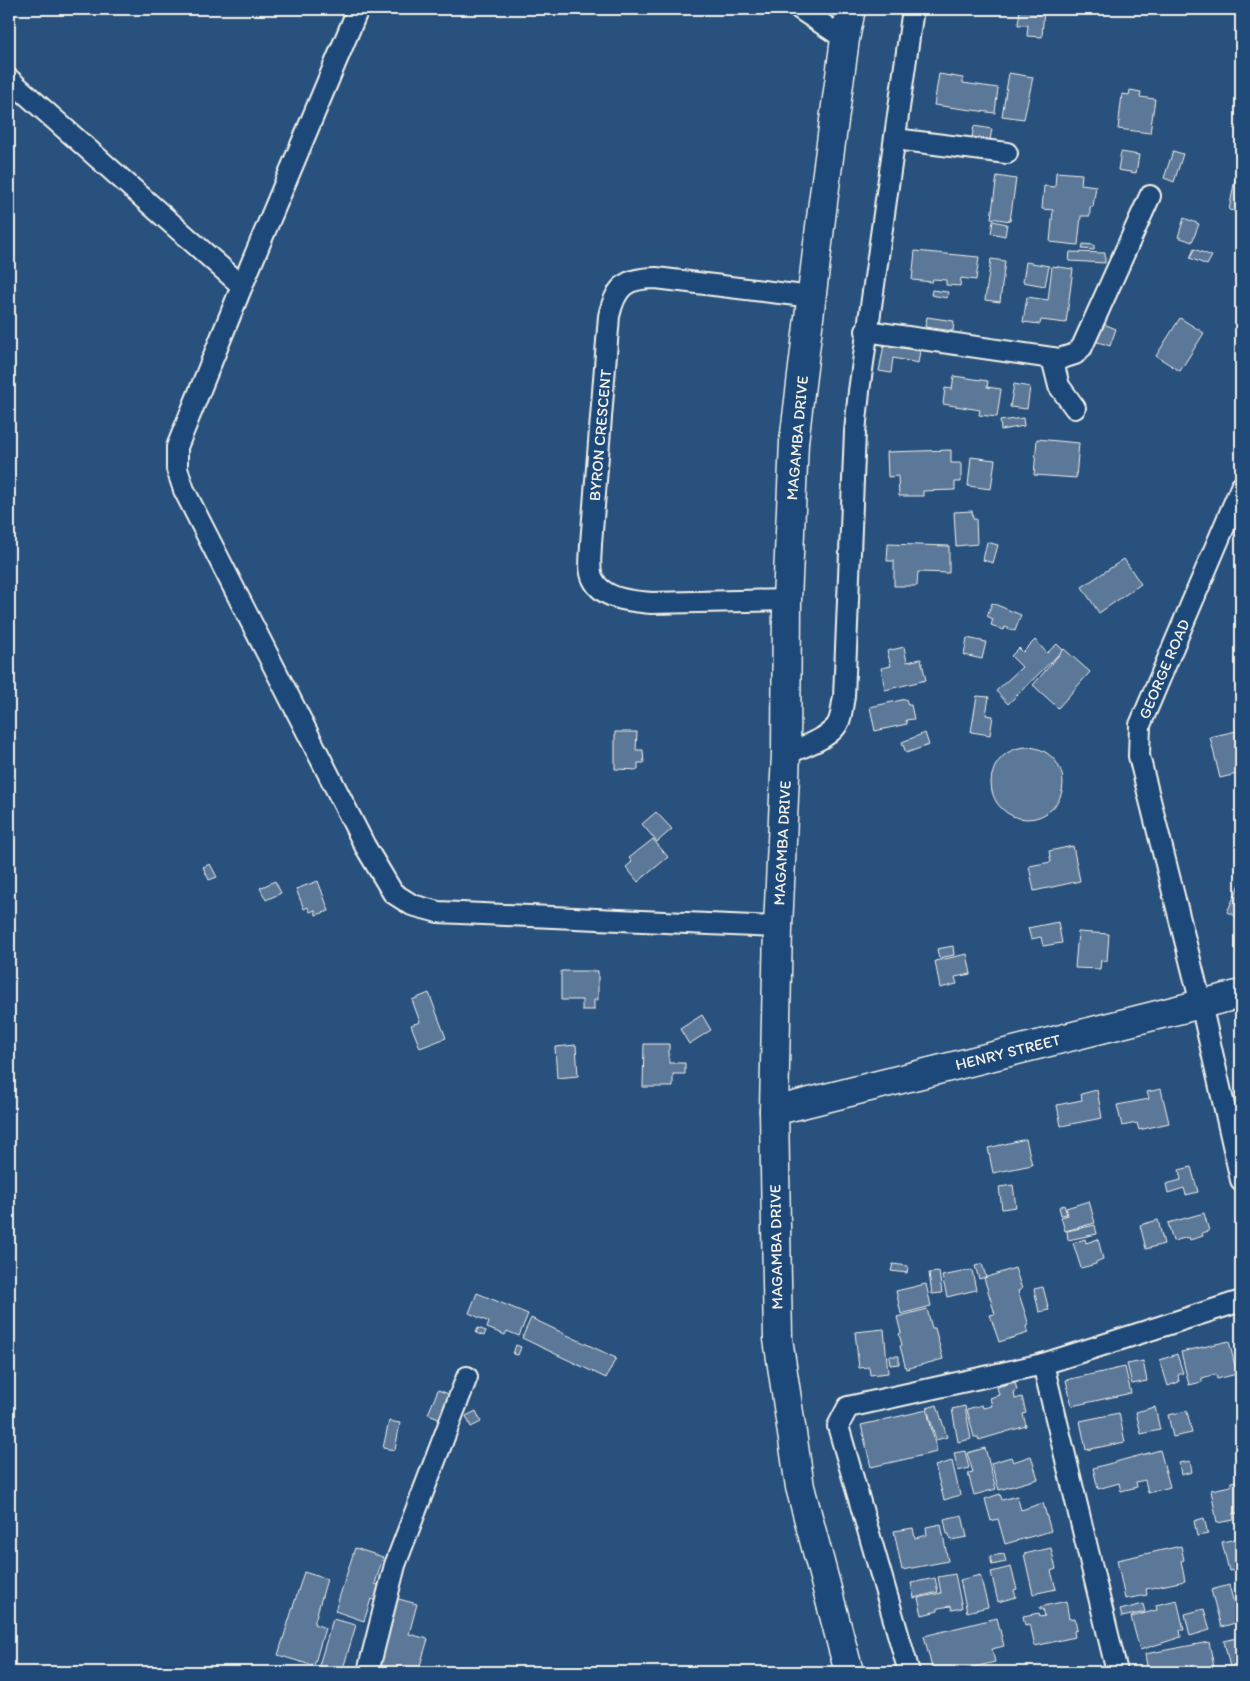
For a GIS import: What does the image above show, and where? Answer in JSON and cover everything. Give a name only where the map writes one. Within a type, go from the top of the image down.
[{"type":"street","points":[[358,9],[177,447],[177,469],[184,490],[365,846],[393,893],[412,905],[438,912],[778,927]]},
{"type":"street","points":[[800,9],[845,39]]},
{"type":"street","name":"MAGAMBA DRIVE","points":[[849,1672],[800,1487],[778,1339],[774,1111],[778,927],[786,754],[787,600],[794,442],[845,39],[851,9]]},
{"type":"street","points":[[786,754],[828,735],[839,721],[844,697],[855,432],[866,331],[913,9]]},
{"type":"street","points":[[9,79],[242,286]]},
{"type":"street","points":[[895,140],[1007,153]]},
{"type":"street","points":[[866,331],[1059,359],[1075,354],[1082,347],[1150,196]]},
{"type":"street","name":"BYRON CRESCENT","points":[[787,600],[651,603],[628,600],[611,595],[593,579],[590,565],[591,544],[609,326],[613,301],[620,289],[630,280],[656,278],[812,297]]},
{"type":"street","points":[[1052,358],[1059,386],[1075,408]]},
{"type":"street","name":"GEORGE ROAD","points":[[1241,487],[1140,725],[1139,756],[1201,1004],[1241,1180]]},
{"type":"street","name":"HENRY STREET","points":[[774,1111],[1241,994]]},
{"type":"street","points":[[909,1672],[838,1426],[848,1407],[1044,1364],[1241,1302]]},
{"type":"street","points":[[1044,1364],[1117,1672]]},
{"type":"street","points":[[368,1672],[395,1565],[467,1377]]},
{"type":"building","points":[[1020,9],[1044,9],[1042,37],[1027,36],[1028,25],[1018,25]]},
{"type":"building","points":[[1009,73],[1033,77],[1024,119],[1002,116]]},
{"type":"building","points":[[939,74],[963,78],[963,83],[998,88],[995,113],[934,105]]},
{"type":"building","points":[[1130,90],[1141,92],[1140,97],[1155,99],[1150,133],[1118,129],[1122,94],[1129,95]]},
{"type":"building","points":[[974,126],[992,129],[990,140],[972,137]]},
{"type":"building","points":[[1173,151],[1183,154],[1174,182],[1164,178]]},
{"type":"building","points":[[1121,152],[1139,155],[1136,173],[1118,170]]},
{"type":"building","points":[[1056,172],[1082,174],[1081,184],[1096,186],[1093,207],[1090,207],[1090,216],[1081,216],[1078,245],[1050,242],[1053,210],[1042,209],[1044,186],[1055,187]]},
{"type":"building","points":[[997,176],[1016,179],[1010,221],[991,218]]},
{"type":"building","points":[[1235,179],[1241,180],[1241,212],[1229,210]]},
{"type":"building","points":[[1184,218],[1199,224],[1192,242],[1178,237]]},
{"type":"building","points":[[993,221],[1007,224],[1005,236],[991,233]]},
{"type":"building","points":[[1083,244],[1094,245],[1094,250],[1082,249]]},
{"type":"building","points":[[1194,249],[1212,256],[1207,265],[1190,258]]},
{"type":"building","points":[[915,251],[979,257],[976,280],[961,278],[960,286],[946,285],[946,280],[933,279],[932,282],[912,280]]},
{"type":"building","points":[[1070,252],[1105,253],[1105,263],[1069,261]]},
{"type":"building","points":[[991,259],[1005,261],[1000,302],[985,300]]},
{"type":"building","points":[[1026,262],[1049,266],[1045,286],[1023,282]]},
{"type":"building","points":[[1052,266],[1073,269],[1066,323],[1041,320],[1040,324],[1023,322],[1027,297],[1048,300]]},
{"type":"building","points":[[932,290],[948,292],[947,298],[931,295]]},
{"type":"building","points":[[927,317],[954,321],[953,331],[925,327]]},
{"type":"building","points":[[1180,318],[1204,333],[1180,371],[1156,356]]},
{"type":"building","points":[[1099,322],[1116,329],[1110,346],[1092,340]]},
{"type":"building","points":[[884,345],[920,351],[918,363],[893,358],[891,373],[879,371]]},
{"type":"building","points":[[954,376],[988,381],[987,387],[1001,389],[997,417],[979,415],[980,410],[943,404],[945,388],[952,389]]},
{"type":"building","points":[[1014,384],[1030,387],[1027,409],[1010,407]]},
{"type":"building","points":[[1023,418],[1024,426],[1001,430],[1000,421]]},
{"type":"building","points":[[1037,439],[1079,443],[1076,478],[1034,475]]},
{"type":"building","points":[[951,450],[951,463],[961,463],[961,482],[955,482],[955,490],[923,491],[923,496],[899,496],[898,476],[888,477],[887,452]]},
{"type":"building","points":[[971,457],[995,460],[991,489],[968,486]]},
{"type":"building","points":[[972,511],[973,519],[976,519],[977,544],[956,546],[954,512]]},
{"type":"building","points":[[987,542],[998,545],[993,563],[983,560]]},
{"type":"building","points":[[888,544],[949,546],[949,573],[918,572],[917,586],[894,586],[894,561],[887,561]]},
{"type":"building","points":[[1124,559],[1141,584],[1099,613],[1082,587]]},
{"type":"building","points":[[992,603],[1021,615],[1015,631],[1005,627],[1004,630],[991,625],[993,619],[987,616]]},
{"type":"building","points":[[967,638],[986,642],[982,659],[964,655]]},
{"type":"building","points":[[1035,640],[1047,653],[1057,644],[1063,650],[1008,704],[996,691],[1022,667],[1011,656],[1019,648],[1023,652]]},
{"type":"building","points":[[904,647],[907,662],[921,659],[926,680],[885,690],[881,668],[891,666],[887,651]]},
{"type":"building","points":[[1064,649],[1090,672],[1058,708],[1033,685]]},
{"type":"building","points":[[977,696],[989,697],[986,715],[993,716],[990,735],[971,732]]},
{"type":"building","points":[[906,699],[908,705],[911,705],[914,719],[906,720],[907,724],[875,731],[870,707]]},
{"type":"building","points":[[1236,731],[1241,754],[1241,773],[1220,778],[1210,737]]},
{"type":"building","points":[[615,732],[637,732],[636,750],[643,750],[644,763],[638,763],[638,770],[615,769]]},
{"type":"building","points":[[925,733],[929,745],[906,753],[902,742]]},
{"type":"building","points":[[1034,747],[1053,757],[1061,769],[1063,783],[1061,797],[1053,809],[1041,817],[1020,819],[1001,809],[993,797],[991,776],[1001,757],[1013,749]]},
{"type":"building","points":[[656,812],[672,829],[657,842],[642,824]]},
{"type":"building","points":[[653,839],[668,857],[638,882],[626,867],[632,862],[629,858]]},
{"type":"building","points":[[1073,846],[1080,881],[1034,891],[1029,866],[1051,862],[1049,851]]},
{"type":"building","points":[[210,864],[217,877],[209,880],[203,867]]},
{"type":"building","points":[[275,881],[281,893],[266,900],[260,888]]},
{"type":"building","points":[[318,881],[329,911],[316,915],[315,910],[310,912],[308,907],[304,909],[296,889]]},
{"type":"building","points":[[1241,882],[1241,919],[1227,912]]},
{"type":"building","points":[[1058,922],[1062,943],[1043,946],[1041,937],[1031,939],[1028,928]]},
{"type":"building","points":[[1078,932],[1109,934],[1107,961],[1101,960],[1100,969],[1075,968]]},
{"type":"building","points":[[953,946],[954,955],[939,958],[937,949]]},
{"type":"building","points":[[967,954],[971,974],[955,977],[957,984],[940,988],[935,961]]},
{"type":"building","points":[[561,971],[598,971],[598,1000],[594,1000],[594,1010],[582,1010],[582,1000],[561,1000]]},
{"type":"building","points":[[429,993],[446,1038],[420,1048],[411,1025],[420,1022],[412,1000]]},
{"type":"building","points":[[702,1015],[711,1030],[689,1044],[680,1029]]},
{"type":"building","points":[[644,1044],[669,1044],[669,1063],[685,1063],[685,1074],[673,1074],[673,1087],[643,1087]]},
{"type":"building","points":[[576,1045],[578,1076],[557,1078],[555,1047]]},
{"type":"building","points":[[1161,1089],[1169,1123],[1139,1130],[1137,1123],[1122,1126],[1117,1105],[1149,1099],[1147,1092]]},
{"type":"building","points":[[1097,1090],[1102,1118],[1061,1126],[1057,1105],[1082,1100],[1081,1094]]},
{"type":"building","points":[[1026,1139],[1032,1165],[993,1173],[988,1148]]},
{"type":"building","points":[[1191,1167],[1198,1192],[1186,1195],[1184,1188],[1168,1193],[1166,1184],[1181,1180],[1179,1170]]},
{"type":"building","points":[[1013,1185],[1016,1207],[1002,1209],[999,1187]]},
{"type":"building","points":[[1089,1201],[1095,1223],[1065,1231],[1061,1217],[1068,1215],[1066,1208]]},
{"type":"building","points":[[1064,1205],[1067,1214],[1061,1215],[1059,1207]]},
{"type":"building","points":[[1204,1213],[1209,1231],[1202,1233],[1203,1236],[1190,1240],[1189,1237],[1173,1241],[1168,1223]]},
{"type":"building","points":[[1158,1220],[1164,1244],[1146,1249],[1140,1225]]},
{"type":"building","points":[[1095,1225],[1097,1234],[1068,1240],[1067,1231]]},
{"type":"building","points":[[1085,1239],[1086,1243],[1098,1239],[1103,1259],[1096,1262],[1096,1264],[1081,1268],[1073,1243]]},
{"type":"building","points":[[893,1264],[908,1266],[907,1273],[891,1271]]},
{"type":"building","points":[[982,1264],[986,1277],[979,1279],[975,1266]]},
{"type":"building","points":[[1015,1268],[1022,1289],[1018,1291],[1029,1325],[1026,1326],[1028,1333],[999,1342],[990,1315],[995,1314],[984,1278]]},
{"type":"building","points":[[972,1270],[976,1290],[947,1297],[942,1276]]},
{"type":"building","points":[[939,1272],[942,1293],[932,1294],[929,1273]]},
{"type":"building","points":[[926,1284],[931,1306],[901,1314],[896,1291]]},
{"type":"building","points":[[1043,1287],[1049,1310],[1039,1312],[1034,1289]]},
{"type":"building","points":[[477,1293],[528,1314],[519,1336],[507,1331],[505,1335],[487,1328],[489,1322],[469,1313]]},
{"type":"building","points":[[927,1309],[932,1328],[935,1328],[943,1359],[906,1369],[900,1346],[902,1345],[899,1334],[901,1333],[897,1317]]},
{"type":"building","points":[[531,1318],[616,1358],[606,1378],[522,1338]]},
{"type":"building","points":[[478,1328],[486,1331],[484,1336],[476,1333]]},
{"type":"building","points":[[884,1329],[888,1373],[870,1375],[869,1367],[859,1368],[855,1332]]},
{"type":"building","points":[[1229,1341],[1237,1374],[1217,1379],[1216,1374],[1202,1378],[1202,1382],[1189,1385],[1181,1352]]},
{"type":"building","points":[[516,1345],[521,1347],[518,1355],[513,1354]]},
{"type":"building","points":[[1177,1354],[1183,1373],[1178,1375],[1179,1382],[1168,1386],[1160,1360]]},
{"type":"building","points":[[889,1356],[899,1356],[899,1364],[890,1365]]},
{"type":"building","points":[[1241,1358],[1241,1374],[1239,1374],[1237,1359]]},
{"type":"building","points":[[1143,1361],[1147,1381],[1132,1384],[1127,1364]]},
{"type":"building","points":[[1125,1367],[1131,1393],[1072,1406],[1066,1380]]},
{"type":"building","points":[[1015,1382],[1017,1390],[1014,1391],[1015,1399],[1022,1397],[1026,1413],[1023,1414],[1026,1426],[979,1440],[978,1437],[974,1437],[967,1409],[982,1405],[983,1408],[992,1406],[990,1398],[999,1395],[997,1387]]},
{"type":"building","points":[[438,1390],[451,1395],[442,1419],[428,1414]]},
{"type":"building","points":[[937,1405],[947,1437],[936,1440],[927,1408]]},
{"type":"building","points":[[965,1406],[971,1439],[958,1442],[952,1409]]},
{"type":"building","points":[[1155,1407],[1160,1430],[1141,1434],[1136,1412]]},
{"type":"building","points":[[927,1410],[937,1452],[871,1467],[861,1425]]},
{"type":"building","points":[[476,1411],[481,1422],[471,1427],[466,1416]]},
{"type":"building","points":[[1187,1411],[1192,1433],[1173,1437],[1168,1415]]},
{"type":"building","points":[[1119,1413],[1125,1442],[1086,1450],[1080,1421]]},
{"type":"building","points":[[389,1421],[400,1423],[395,1450],[383,1448]]},
{"type":"building","points":[[985,1448],[996,1489],[974,1495],[968,1473],[973,1472],[967,1453]]},
{"type":"building","points":[[1160,1450],[1170,1487],[1148,1493],[1145,1480],[1136,1482],[1137,1487],[1121,1491],[1119,1483],[1098,1489],[1093,1468]]},
{"type":"building","points":[[965,1451],[969,1468],[958,1471],[954,1453]]},
{"type":"building","points":[[1031,1456],[1038,1479],[999,1490],[991,1463],[1011,1457],[1013,1462]]},
{"type":"building","points":[[952,1461],[960,1495],[944,1500],[935,1466]]},
{"type":"building","points":[[1190,1461],[1192,1472],[1181,1475],[1179,1463]]},
{"type":"building","points":[[1241,1480],[1241,1512],[1233,1514],[1234,1520],[1217,1523],[1211,1490],[1231,1486],[1231,1482]]},
{"type":"building","points":[[1000,1494],[1002,1500],[1017,1496],[1021,1510],[1043,1503],[1051,1531],[1005,1544],[998,1519],[991,1521],[985,1499]]},
{"type":"building","points":[[962,1515],[967,1537],[951,1540],[949,1534],[947,1534],[944,1519]]},
{"type":"building","points":[[1204,1518],[1208,1534],[1197,1536],[1194,1521]]},
{"type":"building","points":[[941,1524],[948,1561],[902,1570],[894,1531],[913,1528],[915,1538],[927,1535],[926,1527]]},
{"type":"building","points":[[1241,1538],[1241,1568],[1229,1571],[1222,1542]]},
{"type":"building","points":[[1181,1546],[1184,1560],[1181,1561],[1185,1581],[1146,1589],[1147,1595],[1125,1599],[1117,1560]]},
{"type":"building","points":[[355,1548],[383,1557],[375,1584],[384,1587],[379,1602],[371,1599],[364,1621],[335,1611]]},
{"type":"building","points":[[1051,1548],[1056,1569],[1051,1571],[1056,1589],[1033,1594],[1024,1554]]},
{"type":"building","points":[[1004,1554],[1006,1562],[992,1565],[990,1556]]},
{"type":"building","points":[[1011,1567],[1017,1589],[1014,1590],[1016,1597],[998,1602],[991,1572]]},
{"type":"building","points":[[304,1572],[327,1579],[314,1624],[325,1628],[314,1666],[278,1655]]},
{"type":"building","points":[[955,1574],[962,1608],[952,1610],[951,1606],[938,1608],[938,1611],[922,1615],[918,1598],[941,1593],[938,1577]]},
{"type":"building","points":[[980,1575],[988,1607],[967,1612],[960,1580]]},
{"type":"building","points":[[935,1578],[938,1592],[914,1598],[911,1583]]},
{"type":"building","points":[[1229,1585],[1239,1622],[1221,1627],[1211,1590]]},
{"type":"building","points":[[1241,1586],[1241,1611],[1235,1588]]},
{"type":"building","points":[[395,1598],[417,1604],[409,1634],[428,1639],[418,1672],[374,1672]]},
{"type":"building","points":[[1177,1600],[1184,1630],[1180,1630],[1181,1637],[1140,1650],[1131,1617],[1157,1610],[1156,1605]]},
{"type":"building","points":[[1066,1601],[1069,1619],[1075,1618],[1077,1630],[1074,1631],[1075,1637],[1035,1646],[1030,1624],[1025,1625],[1023,1616],[1039,1613],[1040,1617],[1045,1616],[1043,1609],[1040,1609],[1040,1607]]},
{"type":"building","points":[[1143,1604],[1145,1612],[1122,1617],[1120,1610]]},
{"type":"building","points":[[1204,1609],[1210,1630],[1190,1636],[1185,1614]]},
{"type":"building","points":[[997,1618],[1004,1646],[992,1649],[995,1662],[954,1672],[933,1672],[924,1636]]},
{"type":"building","points":[[333,1619],[356,1625],[342,1672],[317,1672]]},
{"type":"building","points":[[1237,1638],[1241,1656],[1241,1672],[1231,1672],[1224,1641]]},
{"type":"building","points":[[1209,1642],[1214,1667],[1211,1667],[1212,1672],[1148,1672],[1145,1654]]}]
